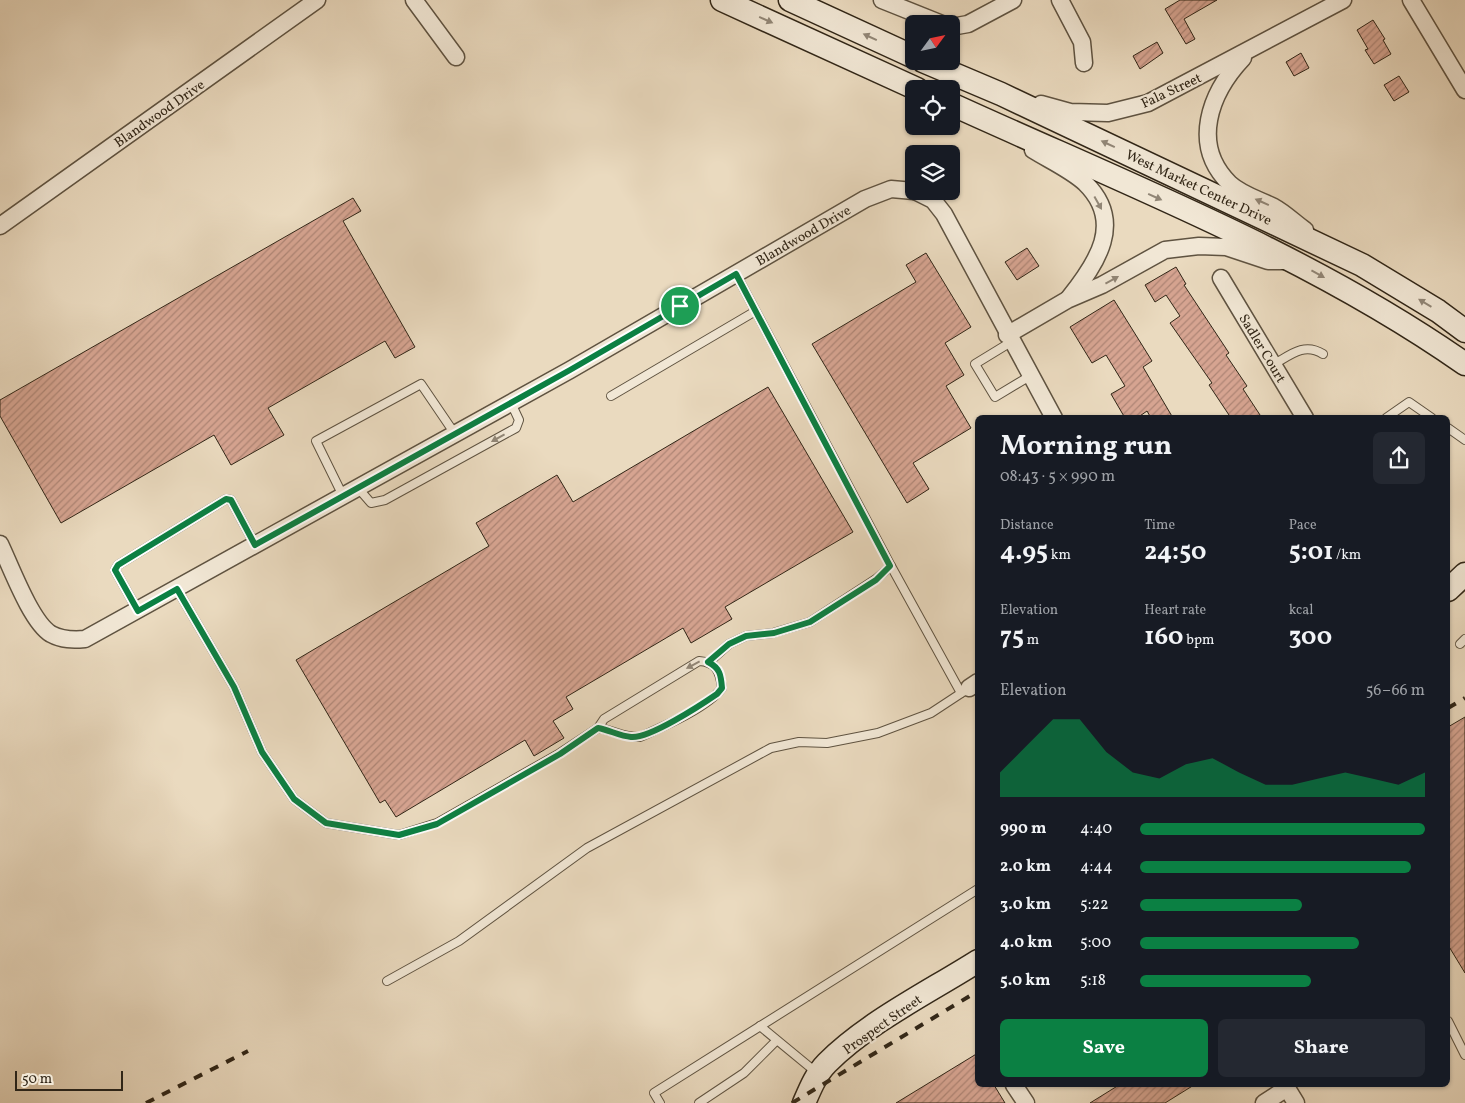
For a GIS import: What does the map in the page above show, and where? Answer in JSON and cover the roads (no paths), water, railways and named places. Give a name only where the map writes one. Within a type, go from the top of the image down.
[{"type":"main road","points":[[722,0],[905,84]]},
{"type":"main road","points":[[790,0],[905,53]]},
{"type":"main road","name":"West Market Center Drive","points":[[944,70],[1001,94],[1362,265],[1438,311],[1465,331]]},
{"type":"main road","name":"West Market Center Drive","points":[[960,108],[1294,260],[1411,326],[1465,364]]},
{"type":"main road","points":[[1450,588],[1465,574]]},
{"type":"main road","name":"Prospect Street","points":[[804,1103],[826,1064],[845,1048],[882,1021],[975,963]]},
{"type":"street","name":"Blandwood Drive","points":[[0,226],[317,0]]},
{"type":"street","points":[[414,0],[456,57]]},
{"type":"street","points":[[882,0],[920,15]]},
{"type":"street","points":[[960,26],[968,24],[1013,0]]},
{"type":"street","points":[[1060,0],[1082,42],[1084,63]]},
{"type":"street","name":"Fala Street","points":[[1001,94],[1070,112],[1108,113],[1148,103],[1343,0]]},
{"type":"street","points":[[1410,0],[1465,90]]},
{"type":"street","name":"Fala Street","points":[[1249,51],[1222,83],[1210,110],[1207,124],[1213,156],[1220,170],[1231,184],[1276,208],[1331,250]]},
{"type":"street","points":[[990,122],[1084,183],[1099,202],[1105,217],[1101,252],[1086,277],[1067,300]]},
{"type":"street","name":"Blandwood Drive","points":[[0,544],[5,568],[40,624],[58,637],[71,640],[85,638],[138,611],[511,403],[864,199],[891,188],[905,190]]},
{"type":"street","name":"Blandwood Drive","points":[[933,200],[944,214],[1009,339],[1052,415]]},
{"type":"street","points":[[1009,339],[1067,300],[1102,285],[1165,250],[1199,246],[1226,247],[1268,261],[1294,260]]},
{"type":"street","name":"Sadler Court","points":[[1221,278],[1303,415]]},
{"type":"street","points":[[1015,1087],[1026,1103]]},
{"type":"street","points":[[1264,1103],[1285,1087]]},
{"type":"street","points":[[1287,1087],[1296,1103]]},
{"type":"lane","points":[[387,981],[459,940],[587,848],[771,748],[799,742],[827,743],[878,733],[932,712],[969,688],[890,566],[754,312],[736,274]]},
{"type":"lane","points":[[611,396],[754,312]]},
{"type":"lane","points":[[1009,339],[975,364],[995,397],[1030,376]]},
{"type":"lane","points":[[1273,365],[1300,349],[1315,349],[1323,354]]},
{"type":"lane","points":[[343,496],[316,441],[420,384],[455,434]]},
{"type":"lane","points":[[1390,415],[1409,402],[1428,415]]},
{"type":"lane","points":[[358,488],[371,503],[385,500],[516,428],[519,420],[511,403]]},
{"type":"lane","points":[[1450,429],[1465,440]]},
{"type":"lane","points":[[138,611],[115,570],[118,565],[226,499],[231,500],[255,545]]},
{"type":"lane","points":[[708,662],[729,644],[746,636],[774,633],[810,622],[876,580],[890,566]]},
{"type":"lane","points":[[177,589],[234,687],[262,752],[294,799],[326,823],[399,835],[437,824],[560,754],[598,728],[604,719],[699,661],[708,662],[716,666],[720,674],[722,688],[717,694],[699,706],[640,737],[630,737],[598,728]]},
{"type":"lane","points":[[660,1103],[654,1093],[975,891]]},
{"type":"lane","points":[[760,1026],[776,1041],[819,1074]]},
{"type":"lane","points":[[1450,1026],[1465,1055]]},
{"type":"lane","points":[[699,1103],[744,1073],[776,1041]]},
{"type":"railway","points":[[1450,707],[1465,698]]},
{"type":"railway","points":[[792,1103],[975,993]]},
{"type":"railway","points":[[146,1103],[248,1051]]}]
